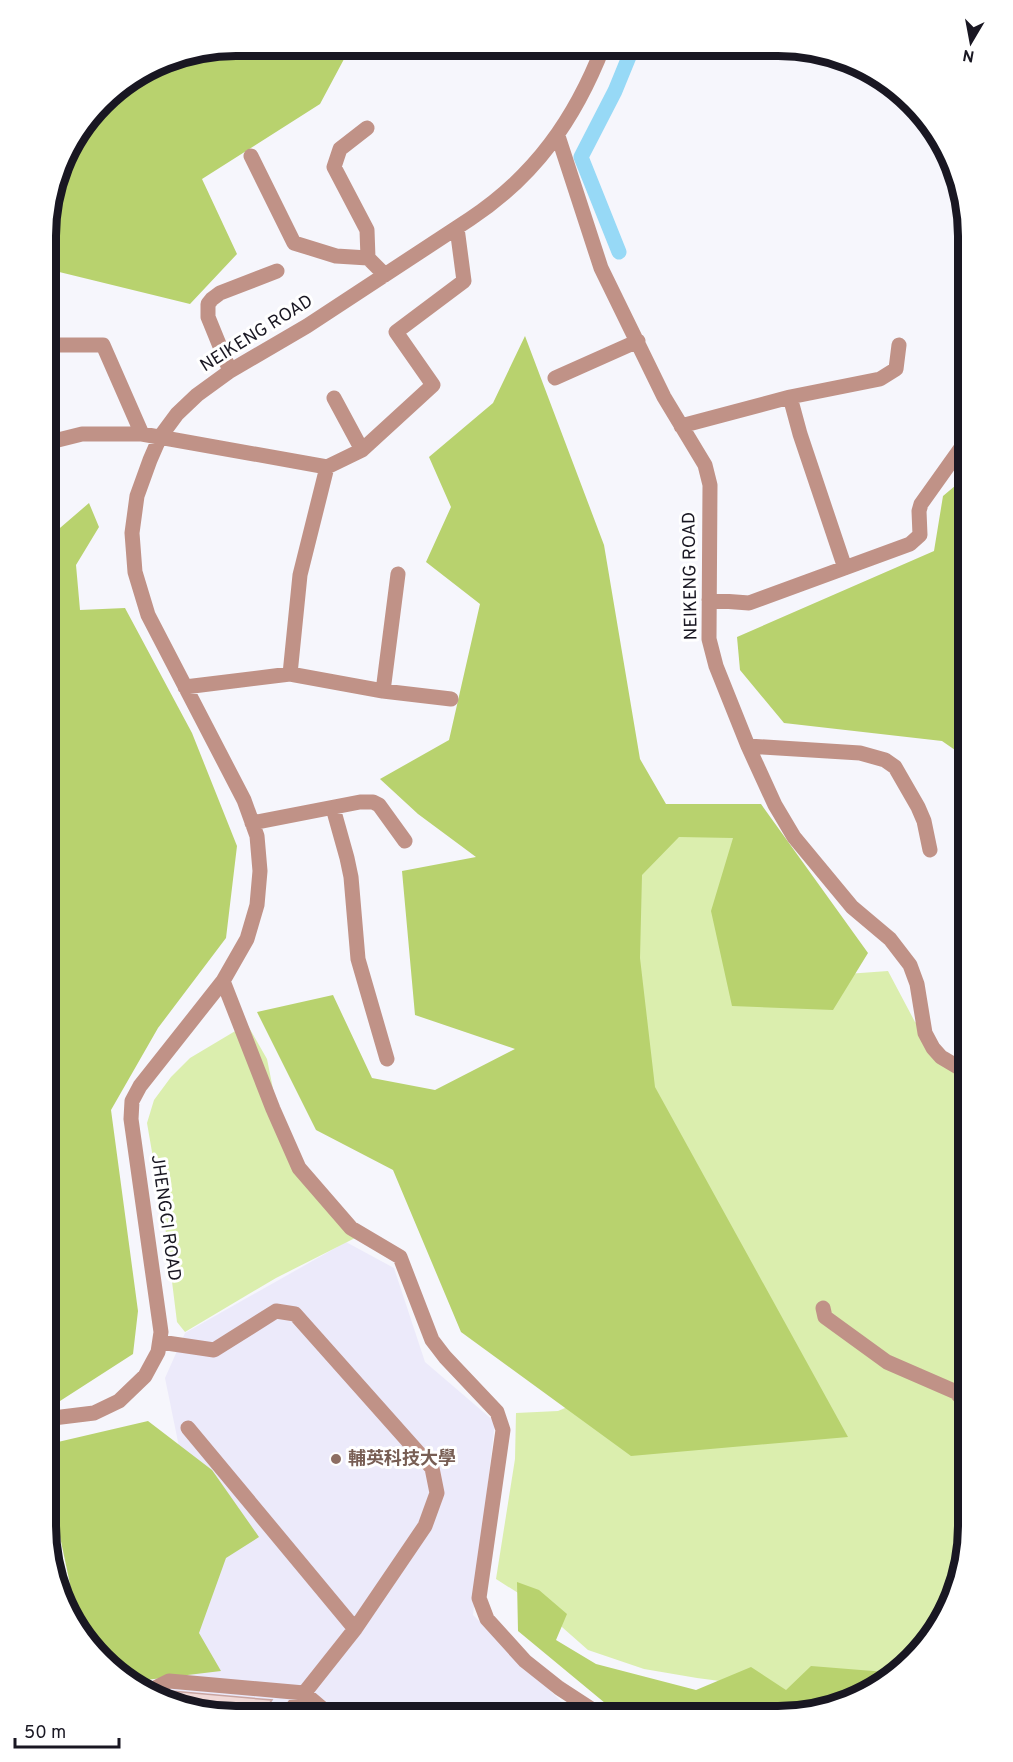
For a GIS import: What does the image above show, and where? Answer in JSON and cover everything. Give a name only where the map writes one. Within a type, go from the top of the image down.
[{"type":"street","name":"NEIKENG ROAD","points":[[224,981],[247,939],[257,905],[260,871],[257,836],[244,801],[148,615],[135,572],[132,533],[137,496],[160,438],[184,407],[230,371],[307,326],[494,204],[517,183],[558,136],[585,90],[599,56]]},
{"type":"street","points":[[367,128],[340,149],[334,167],[367,230],[368,258]]},
{"type":"street","name":"NEIKENG ROAD","points":[[558,136],[601,268],[664,397],[705,465],[710,485],[709,639],[716,666],[748,746],[775,805],[794,837],[852,907],[890,939],[910,965],[917,984],[926,1033],[933,1048],[941,1057],[957,1066]]},
{"type":"street","points":[[251,156],[294,243],[336,256],[368,258],[385,275]]},
{"type":"street","points":[[56,440],[82,434],[142,434],[327,467],[362,450],[433,385],[396,332],[464,281],[457,228]]},
{"type":"street","points":[[230,371],[208,317],[208,304],[220,293],[277,271]]},
{"type":"street","points":[[555,378],[638,340]]},
{"type":"street","points":[[56,345],[104,345],[142,434]]},
{"type":"street","points":[[681,426],[790,397],[880,379],[896,369],[899,345]]},
{"type":"street","points":[[790,397],[803,443],[846,568]]},
{"type":"street","points":[[334,398],[362,450]]},
{"type":"street","points":[[709,600],[749,603],[910,544],[920,535],[921,504],[958,452]]},
{"type":"street","points":[[290,674],[300,575],[327,467]]},
{"type":"street","points":[[383,691],[398,574]]},
{"type":"street","points":[[185,687],[290,674],[383,691],[450,699]]},
{"type":"street","points":[[748,746],[860,753],[885,760],[895,767],[918,807],[924,821],[930,850]]},
{"type":"street","points":[[252,823],[360,802],[373,802],[379,805],[405,841]]},
{"type":"street","points":[[333,808],[351,877],[361,974],[387,1059]]},
{"type":"street","points":[[224,981],[273,1109],[299,1168],[351,1227],[400,1257],[432,1340],[497,1412],[503,1430],[479,1598],[487,1619],[525,1661],[587,1706]]},
{"type":"street","name":"JHENGCI ROAD","points":[[56,1418],[94,1413],[119,1401],[145,1376],[158,1352],[161,1332],[131,1119],[132,1101],[140,1086],[224,981]]},
{"type":"street","points":[[823,1308],[825,1317],[887,1362],[926,1377],[957,1393]]},
{"type":"street","points":[[160,1342],[214,1350],[276,1311],[295,1314],[432,1468],[437,1493],[425,1526],[355,1629],[294,1706]]},
{"type":"street","points":[[188,1428],[355,1629]]},
{"type":"street","points":[[157,1688],[169,1681],[304,1693],[320,1706]]},
{"type":"shaded area","name":"輔英科技大學","points":[[346,1242],[394,1268],[425,1362],[495,1422],[473,1615],[566,1706],[212,1705],[178,1697],[153,1686],[187,1600],[189,1496],[165,1378],[185,1333]]},
{"type":"green space","points":[[346,56],[320,104],[202,179],[237,254],[190,304],[56,271],[57,212],[65,178],[80,146],[93,126],[117,100],[146,80],[178,65],[212,57]]},
{"type":"green space","points":[[525,336],[604,545],[640,759],[666,804],[761,804],[868,953],[833,1010],[732,1006],[711,911],[733,838],[679,837],[642,875],[640,958],[655,1087],[848,1437],[631,1456],[461,1332],[393,1170],[316,1130],[257,1012],[333,995],[372,1078],[435,1090],[515,1049],[415,1015],[402,871],[476,857],[418,814],[380,779],[449,740],[480,604],[426,562],[451,507],[429,457],[493,403]]},
{"type":"green space","points":[[958,484],[958,752],[942,741],[784,723],[740,670],[737,637],[934,551],[943,496]]},
{"type":"green space","points":[[89,503],[99,527],[76,565],[80,610],[125,608],[192,733],[237,846],[226,938],[158,1028],[111,1110],[138,1311],[133,1354],[60,1401],[56,1397],[56,531]]},
{"type":"green space","points":[[650,821],[749,824],[805,977],[888,971],[915,1022],[931,1030],[957,1075],[957,1538],[954,1561],[944,1595],[933,1616],[905,1654],[867,1682],[835,1697],[789,1706],[763,1706],[735,1683],[644,1669],[588,1650],[537,1605],[496,1579],[515,1459],[516,1413],[558,1411],[623,1383],[613,1024]]},
{"type":"green space","points":[[247,1024],[267,1059],[277,1109],[301,1173],[355,1238],[276,1278],[185,1332],[177,1322],[166,1233],[147,1123],[154,1100],[171,1077],[190,1058]]},
{"type":"green space","points":[[148,1421],[212,1470],[259,1537],[226,1558],[199,1633],[221,1671],[145,1681],[117,1662],[86,1626],[75,1608],[56,1518],[56,1442]]},
{"type":"green space","points":[[56,1529],[72,1598],[65,1584],[59,1561]]},
{"type":"green space","points":[[517,1582],[539,1590],[567,1614],[556,1640],[596,1664],[696,1690],[751,1667],[786,1690],[811,1666],[883,1672],[857,1688],[835,1697],[789,1706],[609,1706],[518,1631]]},
{"type":"building","points":[[171,1691],[272,1700],[268,1706],[212,1705],[167,1693]]},
{"type":"waterway","points":[[619,252],[581,157],[615,91],[629,56]]},
{"type":"place","name":"輔英科技大學","points":[[336,1459]]}]
